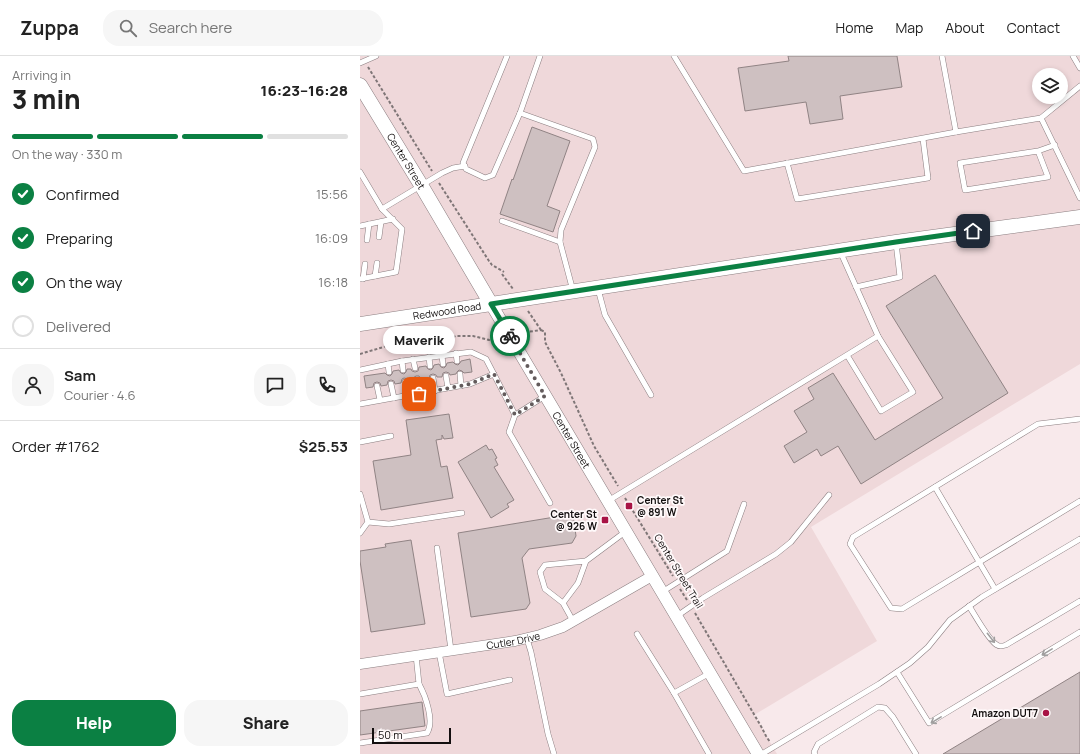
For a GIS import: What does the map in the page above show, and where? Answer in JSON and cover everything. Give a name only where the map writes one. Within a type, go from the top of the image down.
[{"type":"main road","name":"Center Street","points":[[360,86],[491,304]]},
{"type":"main road","name":"Redwood Road","points":[[360,324],[840,250],[1080,217]]},
{"type":"street","name":"Center Street","points":[[491,304],[758,754]]},
{"type":"street","name":"Cutler Drive","points":[[360,664],[527,639],[552,632],[573,622],[652,576]]},
{"type":"lane","points":[[360,63],[376,56]]},
{"type":"lane","points":[[507,56],[463,162],[466,169],[485,178],[493,175],[520,113],[540,56]]},
{"type":"lane","points":[[674,56],[744,171],[1041,118],[1080,86]]},
{"type":"lane","points":[[942,56],[956,132]]},
{"type":"lane","points":[[1073,56],[1080,68]]},
{"type":"lane","points":[[520,113],[592,139],[595,147],[562,230],[560,242],[573,292]]},
{"type":"lane","points":[[1041,118],[1080,198]]},
{"type":"lane","points":[[786,163],[797,199],[928,178],[923,139]]},
{"type":"lane","points":[[1038,151],[1048,177],[965,190],[960,163],[1038,151],[1055,145]]},
{"type":"lane","points":[[382,208],[448,170],[465,166]]},
{"type":"lane","points":[[360,172],[382,208],[402,229],[396,272],[362,279],[365,264]]},
{"type":"lane","points":[[360,226],[393,220]]},
{"type":"lane","points":[[379,237],[381,222]]},
{"type":"lane","points":[[502,222],[560,242]]},
{"type":"lane","points":[[367,240],[369,224]]},
{"type":"lane","points":[[856,287],[900,277],[896,242]]},
{"type":"lane","points":[[840,250],[878,336],[912,392],[881,411],[847,355]]},
{"type":"lane","points":[[375,276],[376,263]]},
{"type":"lane","points":[[598,288],[605,315],[651,395]]},
{"type":"lane","points":[[608,502],[878,336]]},
{"type":"lane","points":[[360,370],[402,361],[471,352],[486,359],[515,415]]},
{"type":"lane","points":[[456,353],[457,361]]},
{"type":"lane","points":[[442,356],[443,364]]},
{"type":"lane","points":[[429,357],[430,366]]},
{"type":"lane","points":[[413,360],[415,368]]},
{"type":"lane","points":[[402,361],[403,370]]},
{"type":"lane","points":[[388,364],[389,372]]},
{"type":"lane","points":[[374,367],[375,374]]},
{"type":"lane","points":[[460,374],[462,386]]},
{"type":"lane","points":[[360,404],[462,386],[494,374]]},
{"type":"lane","points":[[446,376],[448,388]]},
{"type":"lane","points":[[433,378],[435,391]]},
{"type":"lane","points":[[417,380],[419,394]]},
{"type":"lane","points":[[405,382],[408,395]]},
{"type":"lane","points":[[392,384],[394,398]]},
{"type":"lane","points":[[377,386],[380,400]]},
{"type":"lane","points":[[545,396],[515,415],[510,432],[550,503]]},
{"type":"lane","points":[[1080,419],[1038,424],[853,537],[850,544],[891,608],[902,608],[1080,501]]},
{"type":"lane","points":[[360,442],[391,436]]},
{"type":"lane","points":[[935,487],[995,589]]},
{"type":"lane","points":[[360,494],[368,522]]},
{"type":"lane","points":[[676,616],[776,554],[791,542],[829,495]]},
{"type":"lane","points":[[661,592],[727,551],[744,504]]},
{"type":"lane","points":[[368,522],[389,524],[462,513]]},
{"type":"lane","points":[[360,533],[368,522]]},
{"type":"lane","points":[[573,622],[563,603],[544,589],[540,572],[545,565],[586,561],[626,532]]},
{"type":"lane","points":[[762,754],[910,664],[928,647],[950,620],[969,606],[1080,539]]},
{"type":"lane","points":[[437,548],[452,650]]},
{"type":"lane","points":[[563,603],[578,583],[586,561]]},
{"type":"lane","points":[[969,606],[991,640],[998,646],[1006,646],[1080,601]]},
{"type":"lane","points":[[897,672],[929,724],[1080,632]]},
{"type":"lane","points":[[637,634],[674,693],[709,754]]},
{"type":"lane","points":[[527,639],[533,659],[548,734],[554,754]]},
{"type":"lane","points":[[439,652],[447,694],[510,680]]},
{"type":"lane","points":[[360,743],[427,733],[430,728],[429,712],[424,693],[419,684],[416,655]]},
{"type":"lane","points":[[674,693],[710,673]]},
{"type":"lane","points":[[360,694],[419,684]]},
{"type":"lane","points":[[815,754],[814,752],[818,744],[878,707],[885,708],[894,717],[916,754]]},
{"type":"path","name":"Center Street Trail","points":[[541,330],[545,332],[545,342],[561,373],[594,446],[677,582],[766,736]]},
{"type":"path","points":[[360,354],[387,346],[399,346],[413,342],[448,339],[456,336],[473,336],[489,340],[490,338]]},
{"type":"shaded area","points":[[360,56],[1080,56],[1080,364],[811,527],[877,641],[754,715],[777,754],[360,754]]},
{"type":"building","points":[[788,56],[897,56],[902,87],[840,96],[843,119],[810,124],[806,102],[745,111],[738,68],[789,61]]},
{"type":"building","points":[[532,127],[570,141],[547,206],[560,211],[553,232],[500,214]]},
{"type":"building","points":[[935,275],[1008,393],[861,484],[838,446],[821,456],[817,449],[794,463],[784,446],[807,432],[794,411],[814,399],[808,388],[833,373],[875,440],[943,398],[886,306]]},
{"type":"building","points":[[470,359],[472,372],[464,373],[459,370],[456,374],[450,375],[446,372],[443,373],[442,377],[437,377],[433,374],[430,375],[429,379],[421,380],[419,376],[416,376],[413,378],[413,381],[409,382],[408,379],[404,378],[402,379],[401,383],[395,384],[394,381],[391,380],[388,381],[387,385],[381,386],[380,383],[377,382],[374,383],[373,387],[366,388],[364,376],[385,373],[390,376],[393,371],[399,370],[404,374],[407,369],[411,369],[415,372],[418,371],[419,367],[426,366],[431,370],[434,365],[439,364],[444,368],[447,363],[453,362],[458,365],[461,361]]},
{"type":"building","points":[[449,414],[453,438],[444,439],[442,435],[442,439],[436,440],[441,467],[447,466],[453,498],[381,510],[373,461],[411,455],[406,420]]},
{"type":"building","points":[[486,445],[489,450],[492,449],[497,458],[495,459],[498,465],[494,467],[514,500],[507,504],[509,507],[491,518],[458,462]]},
{"type":"building","points":[[573,514],[576,536],[572,543],[529,549],[522,558],[530,603],[526,609],[471,617],[458,533]]},
{"type":"building","points":[[411,540],[425,624],[371,632],[360,561],[360,551],[386,547],[385,544]]},
{"type":"building","name":"Amazon DUT7","points":[[1080,672],[1080,754],[943,754]]},
{"type":"building","points":[[422,702],[425,726],[360,735],[360,711]]},
{"type":"way so far","points":[[419,394],[470,384],[494,374],[515,415],[545,396],[510,336]]},
{"type":"place","name":"Maverik","points":[[419,394]]},
{"type":"place","name":"Center St @ 891 W","points":[[629,506]]},
{"type":"place","name":"Center St @ 926 W","points":[[605,520]]},
{"type":"place","name":"Amazon DUT7","points":[[1046,713]]},
{"type":"route","points":[[510,336],[491,304],[973,231]]}]
